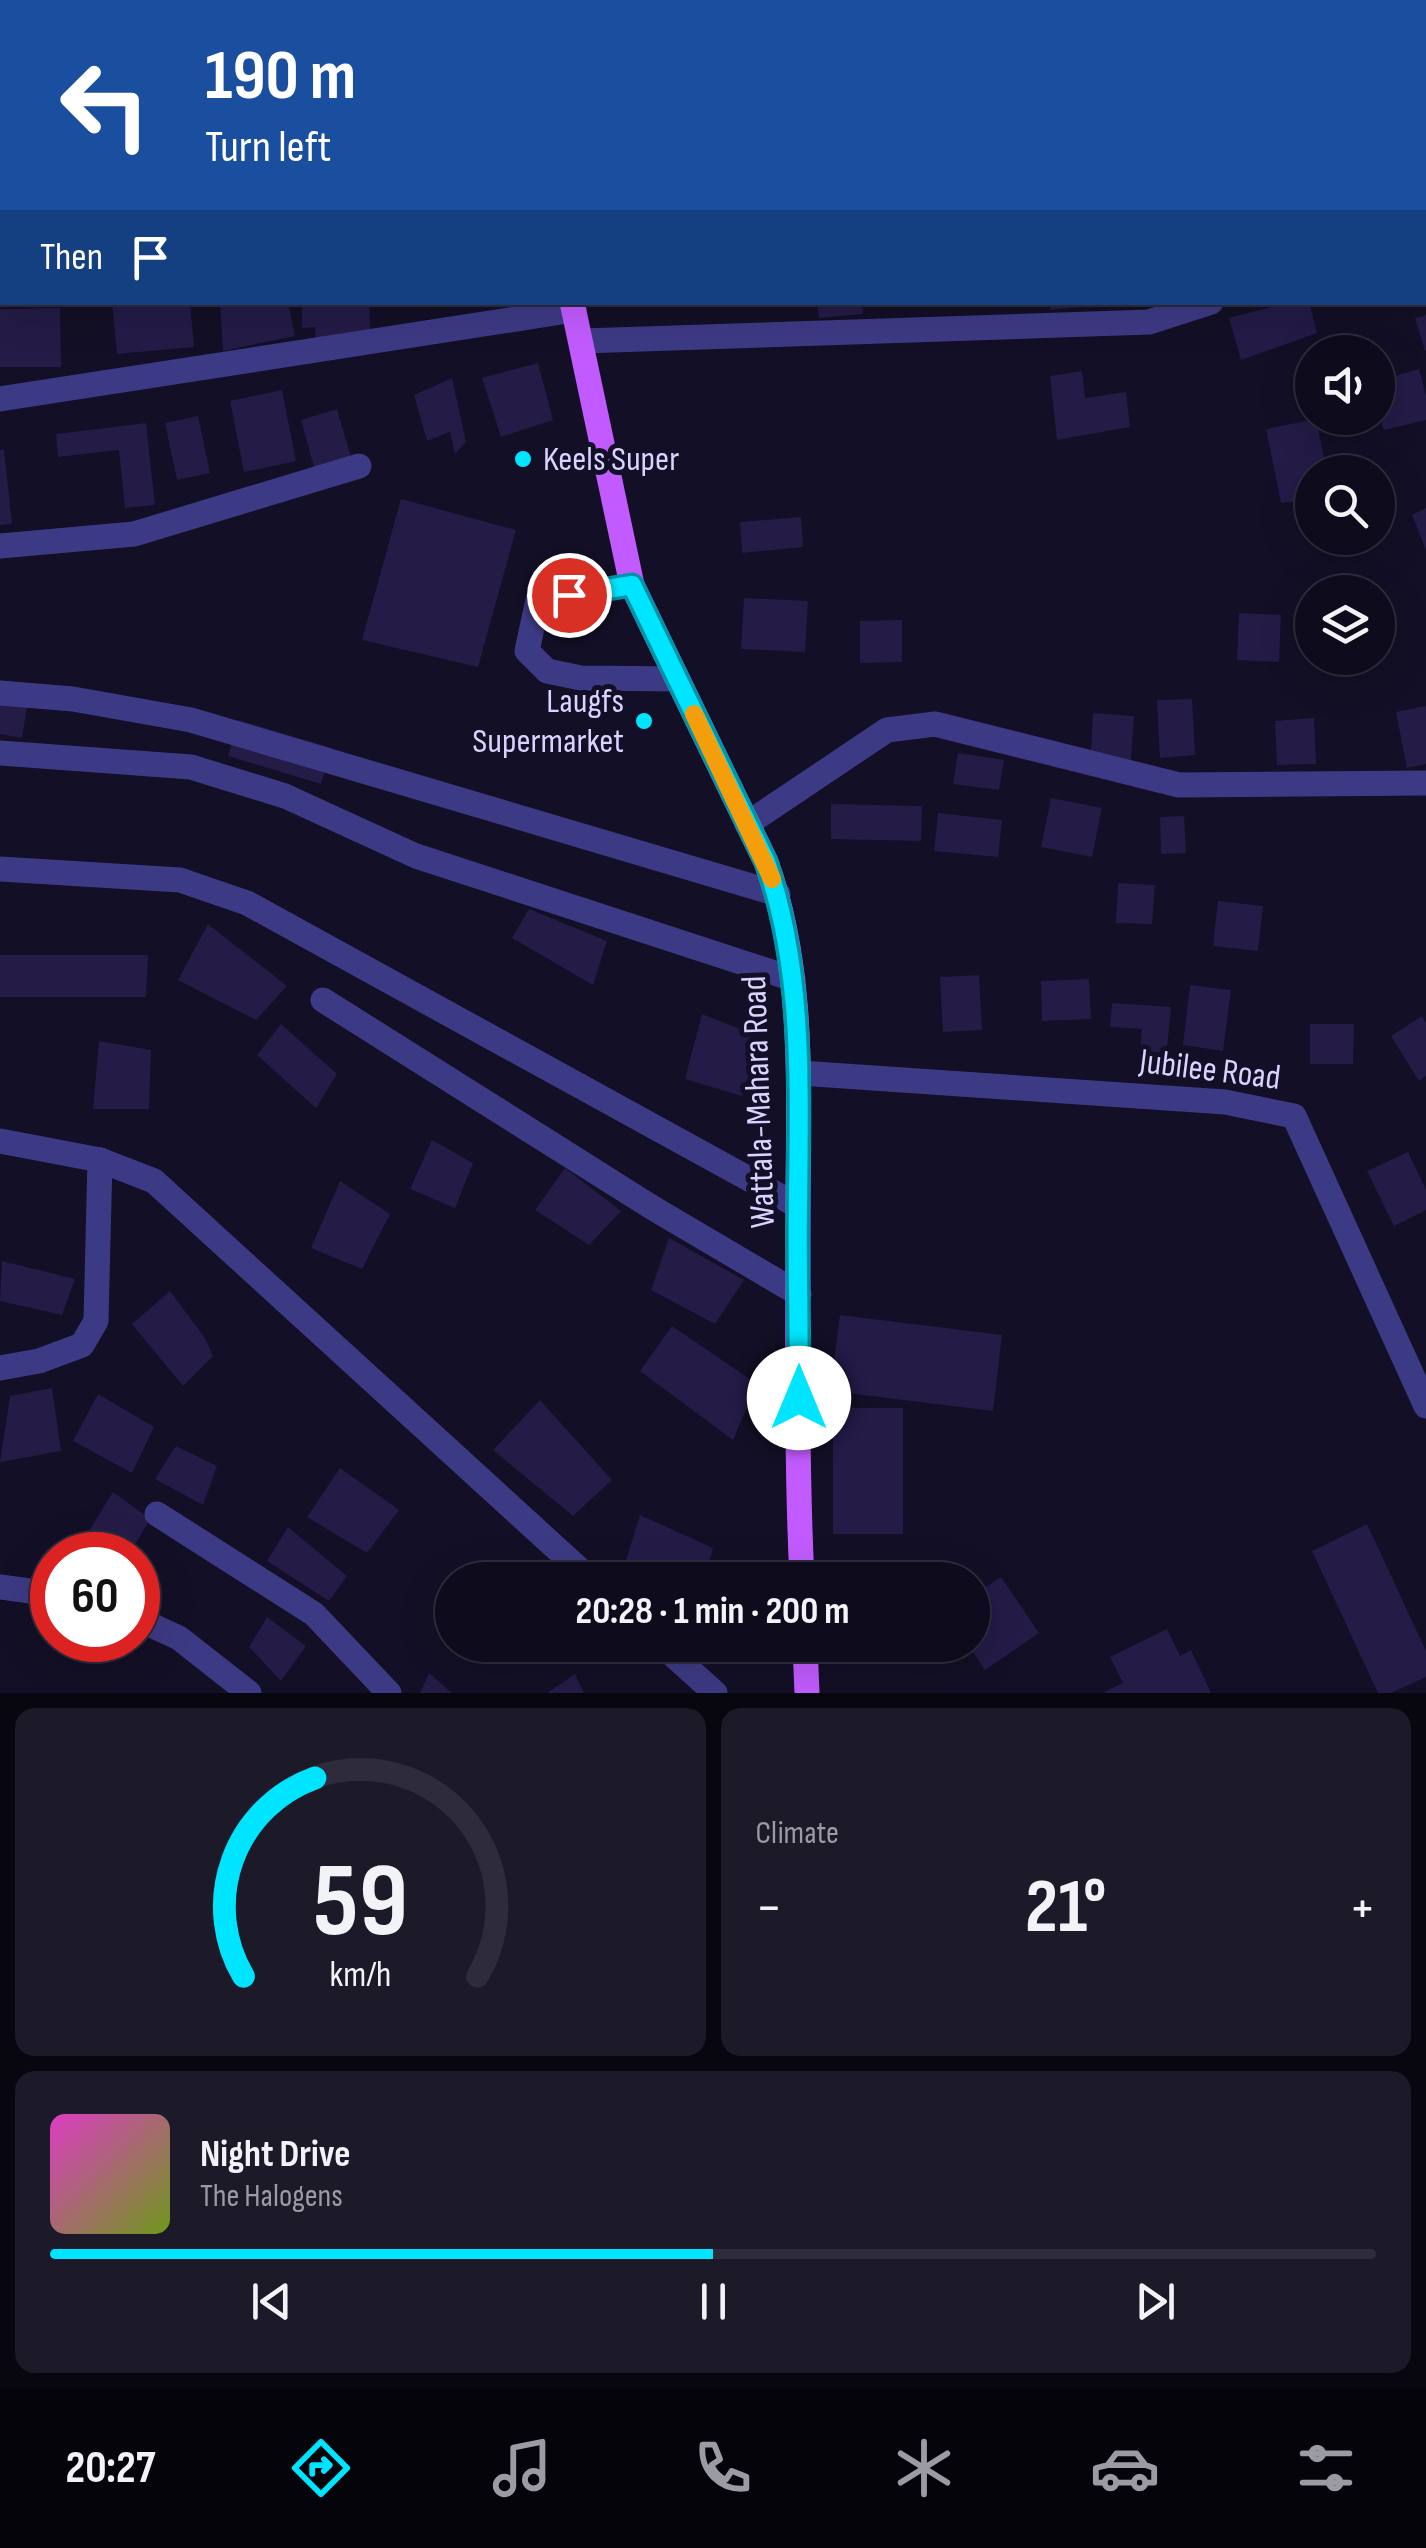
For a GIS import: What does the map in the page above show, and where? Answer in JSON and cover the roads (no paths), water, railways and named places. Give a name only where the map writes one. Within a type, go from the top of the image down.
[{"type":"main road","name":"Wattala-Mahara Road","points":[[573,306],[632,585],[766,862],[778,894],[794,979],[800,1073],[801,1562]]},
{"type":"main road","points":[[806,1662],[807,1693]]},
{"type":"street","points":[[582,341],[1149,322],[1202,305]]},
{"type":"street","points":[[0,399],[573,306]]},
{"type":"street","points":[[0,546],[134,534],[359,466]]},
{"type":"street","points":[[632,585],[538,600],[527,651],[547,671],[581,678],[677,679]]},
{"type":"street","points":[[0,693],[73,699],[191,720],[778,894]]},
{"type":"street","points":[[747,824],[887,730],[934,724],[1180,786],[1426,783]]},
{"type":"street","points":[[0,753],[191,766],[285,796],[416,856],[794,979]]},
{"type":"street","points":[[0,869],[180,880],[247,903],[798,1206]]},
{"type":"street","points":[[322,1000],[636,1198],[799,1294]]},
{"type":"street","name":"Jubilee Road","points":[[800,1073],[1225,1102],[1294,1116],[1426,1406]]},
{"type":"street","points":[[0,1141],[100,1160],[154,1181],[571,1562]]},
{"type":"street","points":[[0,1368],[39,1362],[82,1344],[96,1320],[100,1160]]},
{"type":"street","points":[[157,1514],[314,1614],[388,1693]]},
{"type":"street","points":[[0,1586],[30,1591]]},
{"type":"street","points":[[160,1629],[179,1638],[248,1693]]},
{"type":"street","points":[[681,1662],[715,1693]]},
{"type":"place","name":"Keels Super","points":[[523,459]]},
{"type":"place","name":"Laugfs Supermarket","points":[[644,721]]}]
